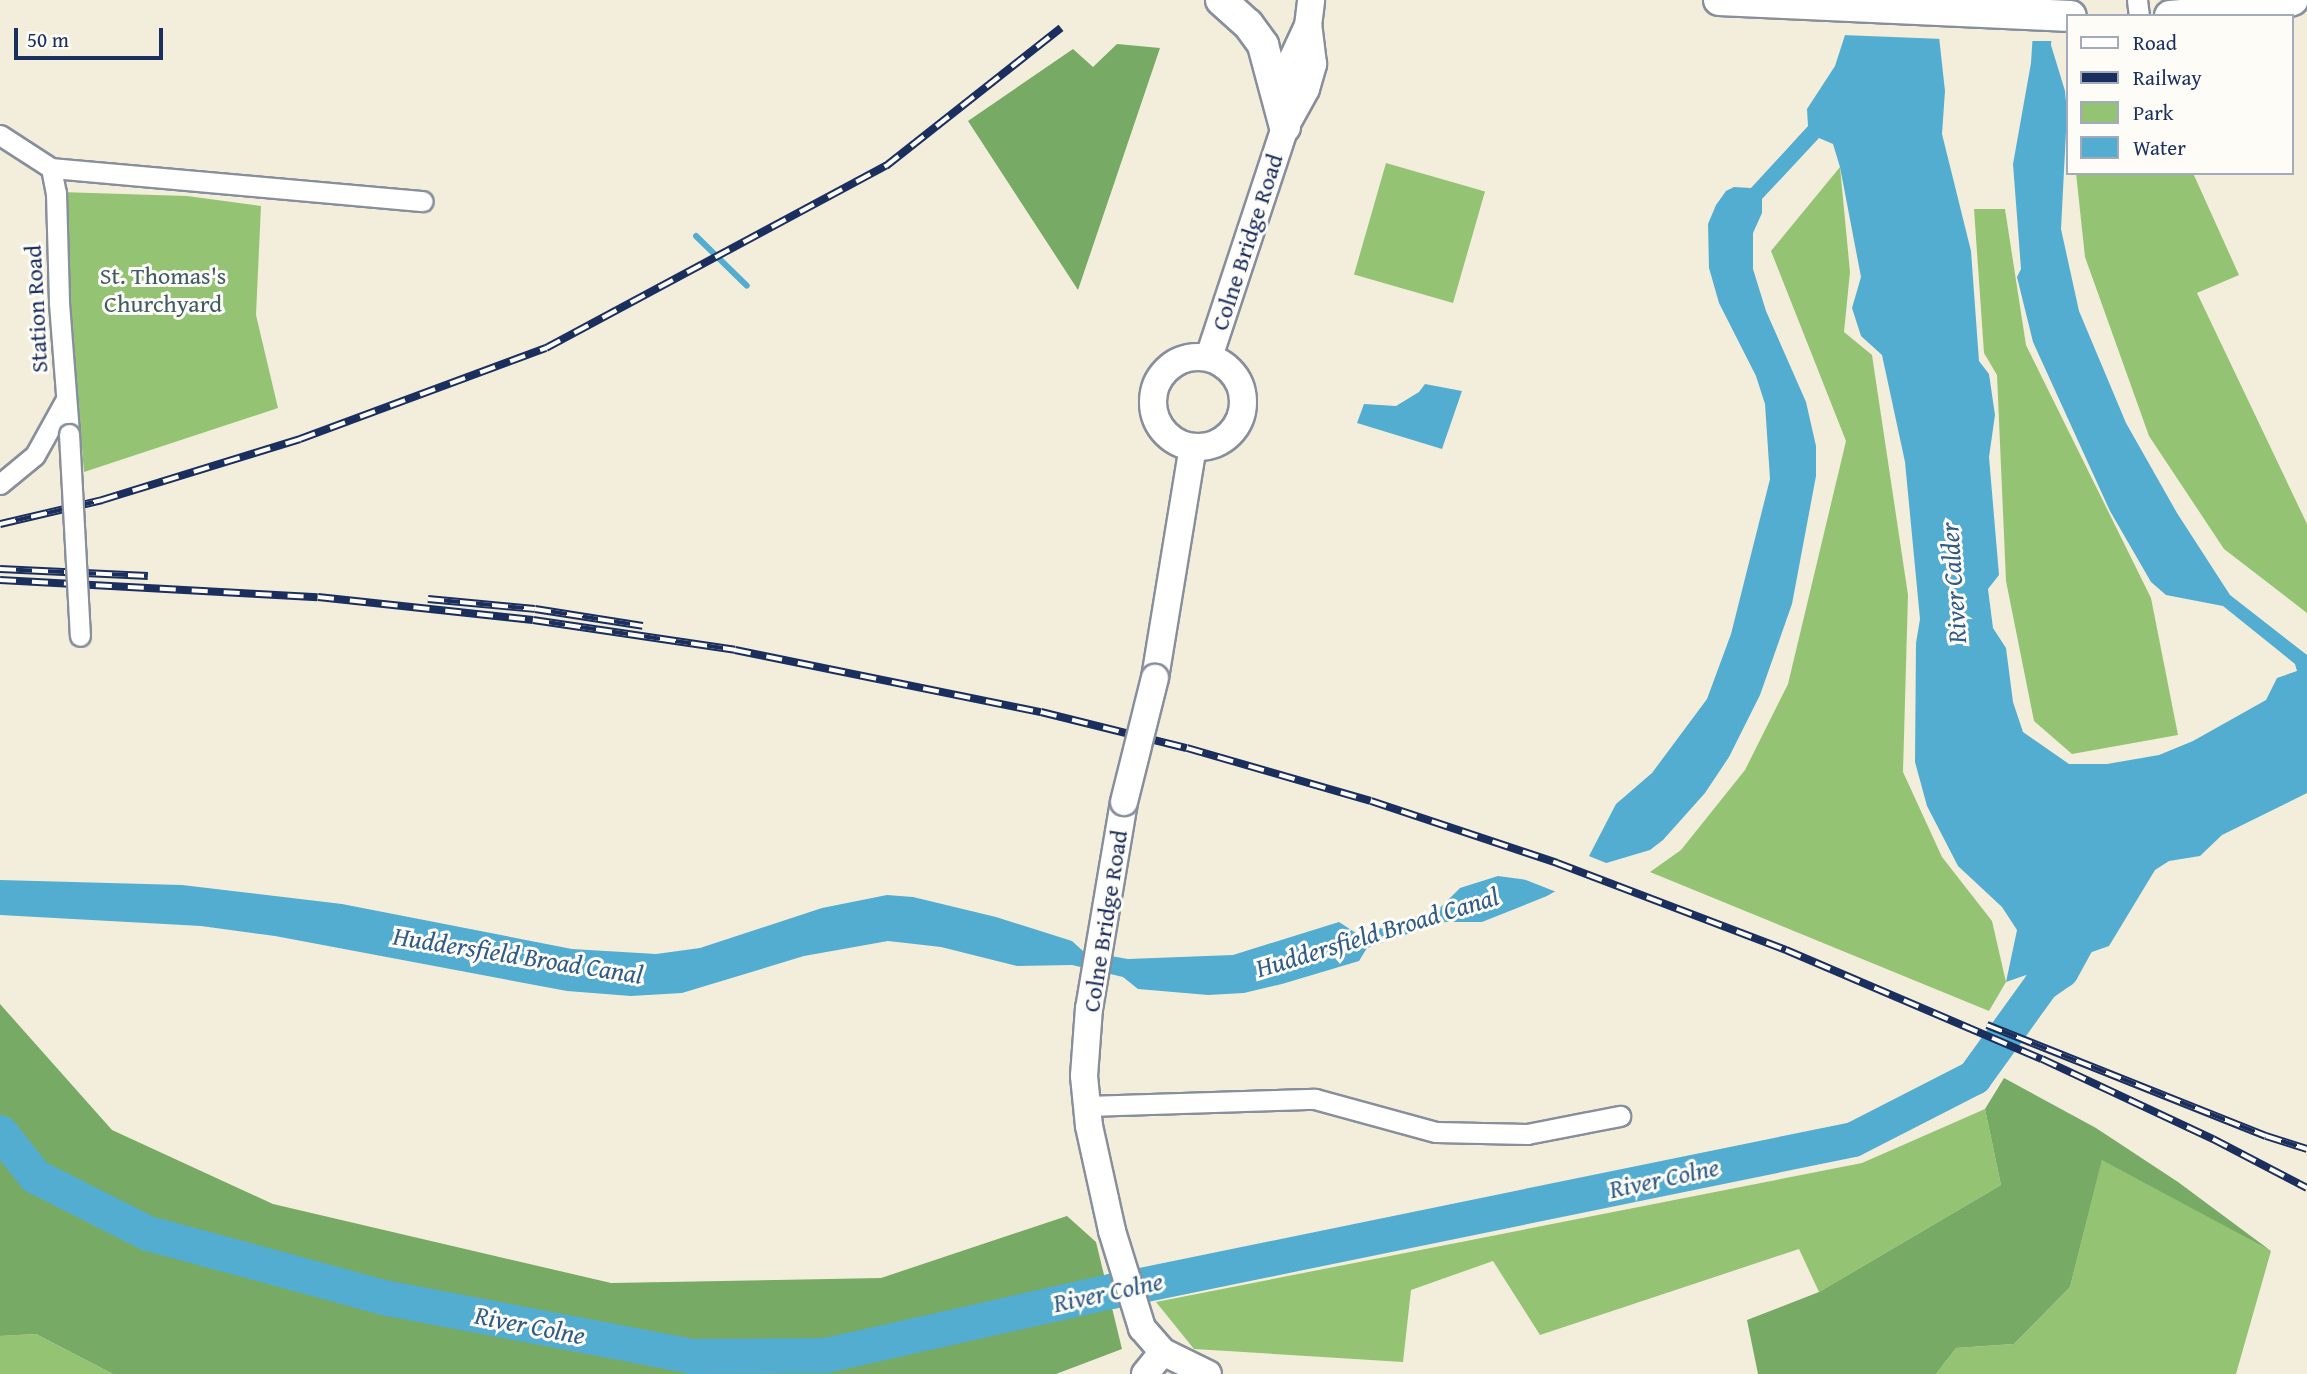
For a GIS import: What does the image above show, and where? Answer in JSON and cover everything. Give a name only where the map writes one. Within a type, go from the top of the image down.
[{"type":"main road","points":[[1221,0],[1248,24],[1263,45],[1285,127]]},
{"type":"main road","points":[[1719,0],[2066,16]]},
{"type":"main road","points":[[2197,14],[2277,8]]},
{"type":"main road","name":"Colne Bridge Road","points":[[1209,357],[1285,127],[1287,84],[1292,60],[1310,13]]},
{"type":"main road","name":"Colne Bridge Road","points":[[1190,357],[1209,357],[1231,370],[1240,383],[1244,398],[1242,414],[1237,426],[1218,443],[1193,447],[1178,443],[1162,429],[1153,410],[1153,395],[1165,370],[1190,357]]},
{"type":"main road","name":"Colne Bridge Road","points":[[1193,447],[1155,678],[1124,802],[1102,920],[1089,1008],[1084,1076],[1087,1106],[1112,1231],[1142,1328],[1163,1352],[1201,1371]]},
{"type":"main road","points":[[1145,1374],[1163,1352]]},
{"type":"street","points":[[0,135],[51,168],[423,201]]},
{"type":"street","name":"Station Road","points":[[0,484],[35,455],[66,399],[56,192],[51,168]]},
{"type":"street","points":[[66,399],[80,636]]},
{"type":"street","points":[[1087,1106],[1315,1099],[1436,1132],[1527,1134],[1620,1116]]},
{"type":"green space","points":[[1117,44],[1160,48],[1078,290],[968,121],[1073,49],[1093,67]]},
{"type":"green space","points":[[1386,163],[1485,191],[1453,303],[1354,275]]},
{"type":"green space","points":[[1840,167],[1850,272],[1844,332],[1872,355],[1908,595],[1903,772],[1942,857],[1992,921],[2006,982],[1989,1011],[1650,872],[1681,850],[1745,770],[1788,684],[1846,441],[1771,251]]},
{"type":"green space","points":[[2076,175],[2194,175],[2239,275],[2197,293],[2307,524],[2307,613],[2224,549],[2149,436],[2085,257]]},
{"type":"green space","name":"St. Thomas's Churchyard","points":[[60,192],[187,196],[261,206],[256,315],[278,408],[84,472]]},
{"type":"green space","points":[[1974,209],[2005,209],[2026,345],[2151,598],[2178,735],[2072,754],[2034,721],[2006,581],[1997,375],[1984,353]]},
{"type":"green space","points":[[0,1004],[112,1130],[273,1204],[611,1283],[881,1278],[1067,1216],[1096,1242],[1122,1349],[1056,1374],[113,1374],[36,1334],[0,1336]]},
{"type":"green space","points":[[2004,1078],[2096,1128],[2178,1182],[2271,1251],[2102,1160],[2070,1287],[2014,1344],[1956,1348],[1936,1374],[1758,1374],[1747,1320],[1819,1292],[2001,1185],[1985,1109]]},
{"type":"green space","points":[[1985,1109],[2001,1185],[1819,1292],[1799,1249],[1540,1335],[1493,1261],[1411,1290],[1403,1362],[1194,1349],[1156,1302],[1862,1163]]},
{"type":"green space","points":[[2102,1159],[2271,1251],[2236,1374],[1936,1374],[1956,1348],[2014,1344],[2070,1287]]},
{"type":"green space","points":[[36,1334],[113,1374],[0,1374],[0,1336]]},
{"type":"water","points":[[1935,0],[1945,91],[1942,134],[1971,251],[1979,361],[1989,374],[1995,415],[1989,457],[1999,575],[1988,589],[1993,628],[2006,648],[2013,702],[2023,732],[2069,764],[2107,764],[2159,755],[2193,741],[2266,700],[2277,678],[2297,671],[2295,664],[2223,606],[2166,595],[2151,582],[2110,511],[2033,342],[2017,277],[2021,269],[2013,164],[2031,63],[2035,0],[2055,0],[2051,45],[2066,102],[2061,229],[2079,311],[2126,423],[2177,513],[2230,595],[2307,655],[2307,793],[2222,835],[2200,856],[2169,861],[2155,870],[2109,946],[2006,982],[2017,930],[2002,907],[1958,866],[1927,806],[1915,762],[1916,643],[1920,619],[1905,462],[1882,355],[1861,336],[1852,308],[1861,277],[1840,167],[1833,144],[1819,138],[1762,199],[1762,213],[1753,233],[1753,269],[1766,311],[1806,402],[1816,446],[1816,476],[1792,604],[1760,695],[1729,757],[1705,793],[1663,840],[1650,850],[1603,864],[1547,896],[1482,922],[1445,922],[1431,926],[1367,948],[1359,961],[1282,984],[1244,993],[1208,995],[1138,989],[1123,977],[1072,965],[1017,966],[941,947],[888,941],[804,956],[682,993],[631,996],[567,991],[275,936],[201,926],[0,915],[0,880],[182,885],[342,904],[572,949],[656,954],[700,948],[822,908],[887,895],[913,897],[996,917],[1072,941],[1083,951],[1128,959],[1233,955],[1339,922],[1359,935],[1439,909],[1460,888],[1498,876],[1535,881],[1589,856],[1616,804],[1652,773],[1707,699],[1731,634],[1770,479],[1765,404],[1756,376],[1719,303],[1709,268],[1708,224],[1726,191],[1734,187],[1751,188],[1808,126],[1807,109],[1835,66],[1845,35]]},
{"type":"water","points":[[1425,384],[1462,391],[1442,449],[1357,423],[1364,404],[1396,406],[1419,392]]},
{"type":"pier","points":[[1841,0],[1938,0],[1943,39],[1842,35]]},
{"type":"pier","points":[[2032,0],[2058,0],[2058,41],[2032,41]]},
{"type":"pier","points":[[1584,854],[1611,865],[1559,893],[1521,878],[1534,878]]},
{"type":"waterway","points":[[696,236],[747,286]]},
{"type":"waterway","name":"River Colne","points":[[0,1132],[35,1176],[148,1233],[388,1298],[691,1356],[826,1355],[1111,1291],[1853,1139],[1974,1077],[2041,984],[2061,970],[2089,919]]},
{"type":"railway","points":[[0,524],[102,500],[300,439],[546,348],[886,166],[1061,28]]},
{"type":"railway","points":[[0,569],[148,576]]},
{"type":"railway","points":[[0,580],[318,597],[533,620],[735,650],[1041,712],[1187,748],[1371,801],[1557,863],[1786,950],[2042,1059],[2213,1139],[2307,1188]]},
{"type":"railway","points":[[428,599],[535,609],[643,626]]},
{"type":"railway","points":[[1987,1025],[2266,1136],[2307,1149]]},
{"type":"water label","name":"River Calder","points":[[1953,583]]},
{"type":"water label","name":"Huddersfield Broad Canal","points":[[1377,932]]},
{"type":"water label","name":"Huddersfield Broad Canal","points":[[518,955]]}]
